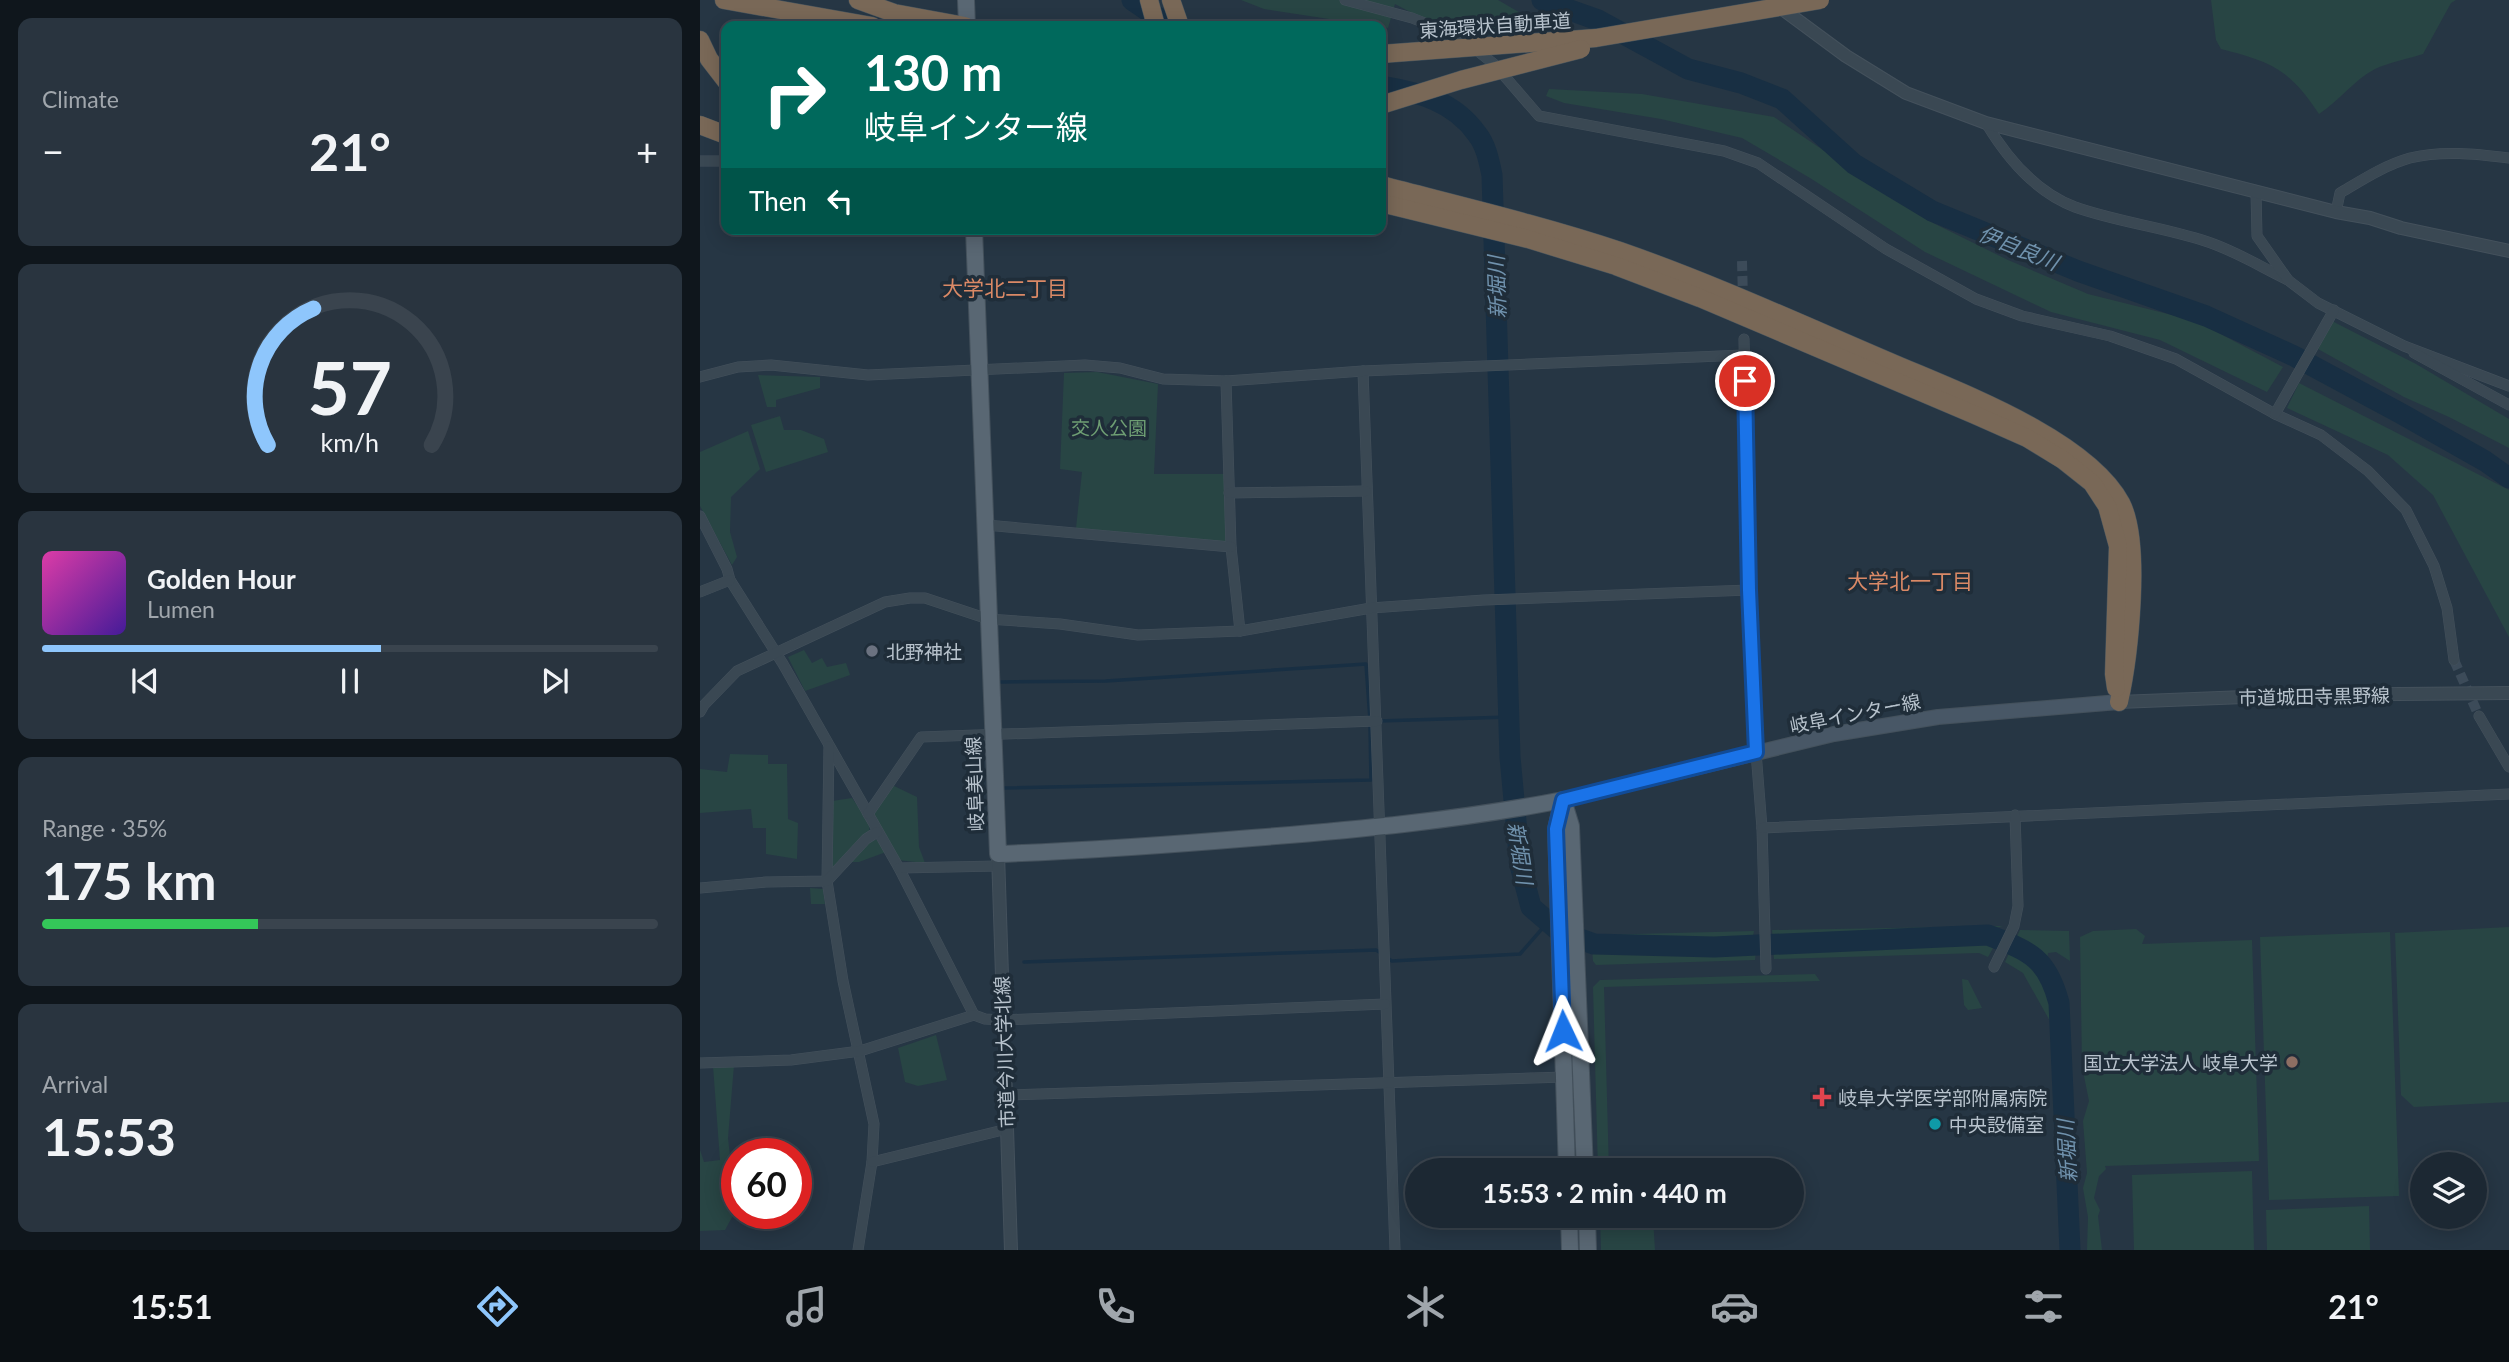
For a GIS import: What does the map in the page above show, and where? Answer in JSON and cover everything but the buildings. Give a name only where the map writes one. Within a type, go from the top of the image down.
[{"type":"highway","points":[[724,0],[844,21]]},
{"type":"highway","points":[[858,0],[894,13],[938,21]]},
{"type":"highway","points":[[1149,0],[1155,21]]},
{"type":"highway","points":[[1171,0],[1178,21]]},
{"type":"highway","name":"東海環状自動車道","points":[[1386,54],[1552,43],[1656,30],[1820,0]]},
{"type":"highway","points":[[1386,103],[1461,80],[1656,30]]},
{"type":"highway","points":[[700,40],[721,75]]},
{"type":"highway","points":[[700,125],[721,133]]},
{"type":"highway","points":[[1386,187],[1467,216],[1621,252],[1708,284],[1975,399],[2072,450],[2103,476],[2122,505],[2132,547],[2126,671],[2119,702]]},
{"type":"highway","points":[[1386,204],[1467,216]]},
{"type":"main road","points":[[966,0],[966,21]]},
{"type":"main road","name":"岐阜美山線","points":[[974,235],[998,860],[1379,828],[1499,812],[1563,800]]},
{"type":"main road","name":"岐阜インター線","points":[[1563,800],[1835,734],[1938,717],[2119,702]]},
{"type":"main road","points":[[1563,800],[1556,829],[1559,912],[1569,964],[1584,1158]]},
{"type":"main road","points":[[1563,800],[1571,826],[1575,925],[1569,964],[1565,1077],[1567,1158]]},
{"type":"main road","points":[[1569,1228],[1570,1250]]},
{"type":"main road","points":[[1587,1228],[1588,1250]]},
{"type":"street","points":[[1345,0],[1412,18],[1460,37],[1494,64],[1539,116],[1724,151],[1758,163],[1886,249],[1976,299],[2022,316],[2110,336],[2176,359],[2321,435],[2368,471],[2406,510],[2434,566],[2447,608],[2454,660]]},
{"type":"street","points":[[1770,0],[1846,56],[1906,93],[1986,123],[2401,228],[2509,251]]},
{"type":"street","points":[[1986,123],[2003,151],[2018,167],[2044,190],[2073,206],[2207,242],[2288,280],[2318,303],[2404,346],[2509,386]]},
{"type":"street","points":[[2336,212],[2340,193],[2379,170],[2409,158],[2467,153],[2509,158]]},
{"type":"street","points":[[700,161],[721,161]]},
{"type":"street","points":[[2256,192],[2257,236],[2288,280]]},
{"type":"street","points":[[2277,410],[2334,310]]},
{"type":"street","points":[[1744,339],[1749,590],[1762,828],[1766,969]]},
{"type":"street","points":[[2404,346],[2426,361],[2509,405]]},
{"type":"street","points":[[700,377],[738,366],[771,365],[868,375],[1085,365],[1120,368],[1163,379],[1226,381],[1363,371],[1744,355]]},
{"type":"street","points":[[1363,371],[1395,1250]]},
{"type":"street","points":[[1226,381],[1231,547],[1240,631]]},
{"type":"street","points":[[1229,492],[1366,491]]},
{"type":"street","points":[[700,516],[730,580],[775,651],[899,868],[974,1014],[985,1019],[1002,1020],[1385,1004]]},
{"type":"street","points":[[986,525],[1231,547]]},
{"type":"street","points":[[700,592],[730,580]]},
{"type":"street","points":[[700,712],[737,671],[885,602],[910,598],[925,598],[988,619],[1060,624],[1138,635],[1240,631],[1371,608],[1484,600],[1749,590]]},
{"type":"street","name":"市道城田寺黒野線","points":[[2119,702],[2292,695],[2509,693]]},
{"type":"street","points":[[2479,716],[2507,762]]},
{"type":"street","points":[[868,814],[921,737],[1377,721]]},
{"type":"street","points":[[829,745],[827,881],[843,981],[874,1124],[872,1162],[858,1250]]},
{"type":"street","points":[[1762,828],[2509,794]]},
{"type":"street","points":[[1994,967],[2014,926],[2018,906],[2015,815]]},
{"type":"street","points":[[700,888],[766,882],[827,881],[866,839],[877,832]]},
{"type":"street","points":[[899,868],[998,860]]},
{"type":"street","name":"市道今川大学北線","points":[[998,860],[1011,1250]]},
{"type":"street","points":[[700,1063],[791,1060],[860,1051],[974,1014]]},
{"type":"street","points":[[1006,1095],[1565,1077]]},
{"type":"street","points":[[872,1162],[1007,1129]]},
{"type":"green space","points":[[1241,0],[1498,0],[1548,29],[1476,36],[1414,14],[1395,4],[1388,28],[1386,21],[1342,21],[1264,9]]},
{"type":"green space","points":[[2211,0],[2456,0],[2451,3],[2423,54],[2375,69],[2319,114],[2298,87],[2278,70],[2254,58],[2221,49],[2216,40]]},
{"type":"green space","points":[[1549,89],[1642,94],[1774,117],[1927,220],[2008,260],[2088,294],[2196,321],[2283,367],[2267,392],[2160,340],[2051,312],[1925,252],[1742,138],[1661,119],[1564,103],[1546,96]]},
{"type":"green space","points":[[2332,321],[2416,364],[2509,419],[2509,448],[2404,397],[2318,349]]},
{"type":"green space","name":"交人公園","points":[[1097,372],[1158,384],[1154,474],[1224,474],[1226,542],[1076,528],[1082,472],[1060,469],[1064,373]]},
{"type":"green space","points":[[758,375],[820,377],[820,388],[776,400],[776,407],[767,407]]},
{"type":"green space","points":[[2299,383],[2509,490],[2509,637],[2433,495],[2388,455],[2287,408]]},
{"type":"green space","points":[[780,416],[784,430],[801,430],[824,439],[828,452],[766,472],[751,425]]},
{"type":"green space","points":[[748,431],[760,469],[731,497],[730,532],[737,557],[732,565],[700,506],[700,452]]},
{"type":"green space","points":[[804,650],[812,663],[822,658],[827,667],[846,663],[850,675],[805,691],[788,657]]},
{"type":"green space","points":[[730,754],[768,755],[768,764],[787,764],[788,819],[798,823],[797,859],[766,854],[766,828],[753,828],[751,809],[700,813],[700,769],[727,772]]},
{"type":"green space","points":[[892,785],[917,797],[919,847],[925,863],[897,860],[874,818],[873,812]]},
{"type":"green space","points":[[852,798],[870,823],[869,833],[831,872],[832,801]]},
{"type":"green space","points":[[871,840],[879,840],[886,852],[859,862],[851,862]]},
{"type":"green space","points":[[810,888],[823,889],[825,904],[811,904]]},
{"type":"green space","points":[[2003,926],[1985,931],[1773,940],[1772,930]]},
{"type":"green space","points":[[2509,927],[2509,1102],[2414,1107],[2401,1095],[2395,933]]},
{"type":"green space","points":[[2136,929],[2145,936],[2142,944],[2252,940],[2259,1161],[2105,1166],[2106,1169],[2099,1176],[2094,1198],[2100,1210],[2098,1216],[2102,1250],[2087,1250],[2088,1217],[2083,1188],[2087,1173],[2083,1121],[2089,1101],[2082,1066],[2080,937],[2093,931]]},
{"type":"green space","points":[[2020,930],[2069,931],[2070,961],[2056,952],[2048,953],[2045,982],[2060,1018],[2051,1023],[2023,973],[2005,962]]},
{"type":"green space","points":[[1754,931],[1752,942],[1594,942],[1594,935]]},
{"type":"green space","points":[[2390,932],[2399,1196],[2269,1200],[2260,937]]},
{"type":"green space","points":[[1987,939],[1996,943],[1988,957],[1979,953],[1774,959],[1773,948]]},
{"type":"green space","points":[[1592,949],[1756,951],[1755,960],[1596,965]]},
{"type":"green space","points":[[1815,974],[1820,981],[1604,987],[1609,1158],[1598,1158],[1593,987],[1600,980]]},
{"type":"green space","points":[[1962,979],[1968,980],[1982,1008],[1968,1010],[1964,1005]]},
{"type":"green space","points":[[936,1035],[947,1080],[918,1086],[905,1082],[898,1048]]},
{"type":"green space","points":[[734,1065],[728,1138],[721,1138],[721,1229],[726,1229],[700,1231],[700,1150],[704,1162],[720,1160],[713,1066]]},
{"type":"green space","points":[[2252,1171],[2254,1250],[2134,1250],[2132,1175]]},
{"type":"green space","points":[[2369,1206],[2370,1250],[2267,1250],[2266,1210]]},
{"type":"green space","points":[[1600,1228],[1654,1228],[1655,1250],[1601,1250]]},
{"type":"waterway","name":"新堀川","points":[[1132,0],[1163,21]]},
{"type":"waterway","name":"伊自良川","points":[[1542,0],[1598,20],[1688,69],[1741,83],[1782,99],[1854,164],[1932,211],[2078,271],[2206,316],[2294,356],[2485,461],[2509,478]]},
{"type":"waterway","name":"新堀川","points":[[1386,87],[1422,95],[1458,113],[1480,138],[1492,175],[1510,757],[1520,865],[1531,907],[1560,932],[1594,944],[1714,947],[1988,935],[2025,951],[2042,965],[2049,975],[2059,1003],[2070,1250]]},
{"type":"waterway","points":[[1001,682],[1106,681],[1366,664],[1370,720]]},
{"type":"waterway","points":[[1378,721],[1510,717]]},
{"type":"waterway","points":[[1001,788],[1371,780],[1370,724]]},
{"type":"waterway","points":[[1387,958],[1392,961],[1520,954],[1548,922]]},
{"type":"waterway","points":[[1024,962],[1376,950],[1381,953]]},
{"type":"tunnel","points":[[1742,261],[1743,299]]},
{"type":"tunnel","points":[[2454,660],[2479,716]]},
{"type":"place","name":"北野神社","points":[[872,651]]},
{"type":"place","name":"国立大学法人 岐阜大学","points":[[2292,1062]]},
{"type":"place","name":"岐阜大学医学部附属病院","points":[[1822,1097]]},
{"type":"place","name":"中央設備室","points":[[1935,1124]]},
{"type":"district","name":"大学北二丁目","points":[[1005,287]]},
{"type":"district","name":"大学北一丁目","points":[[1910,580]]},
{"type":"route","points":[[1563,1031],[1556,829],[1563,800],[1756,752],[1749,590],[1745,381]]}]
